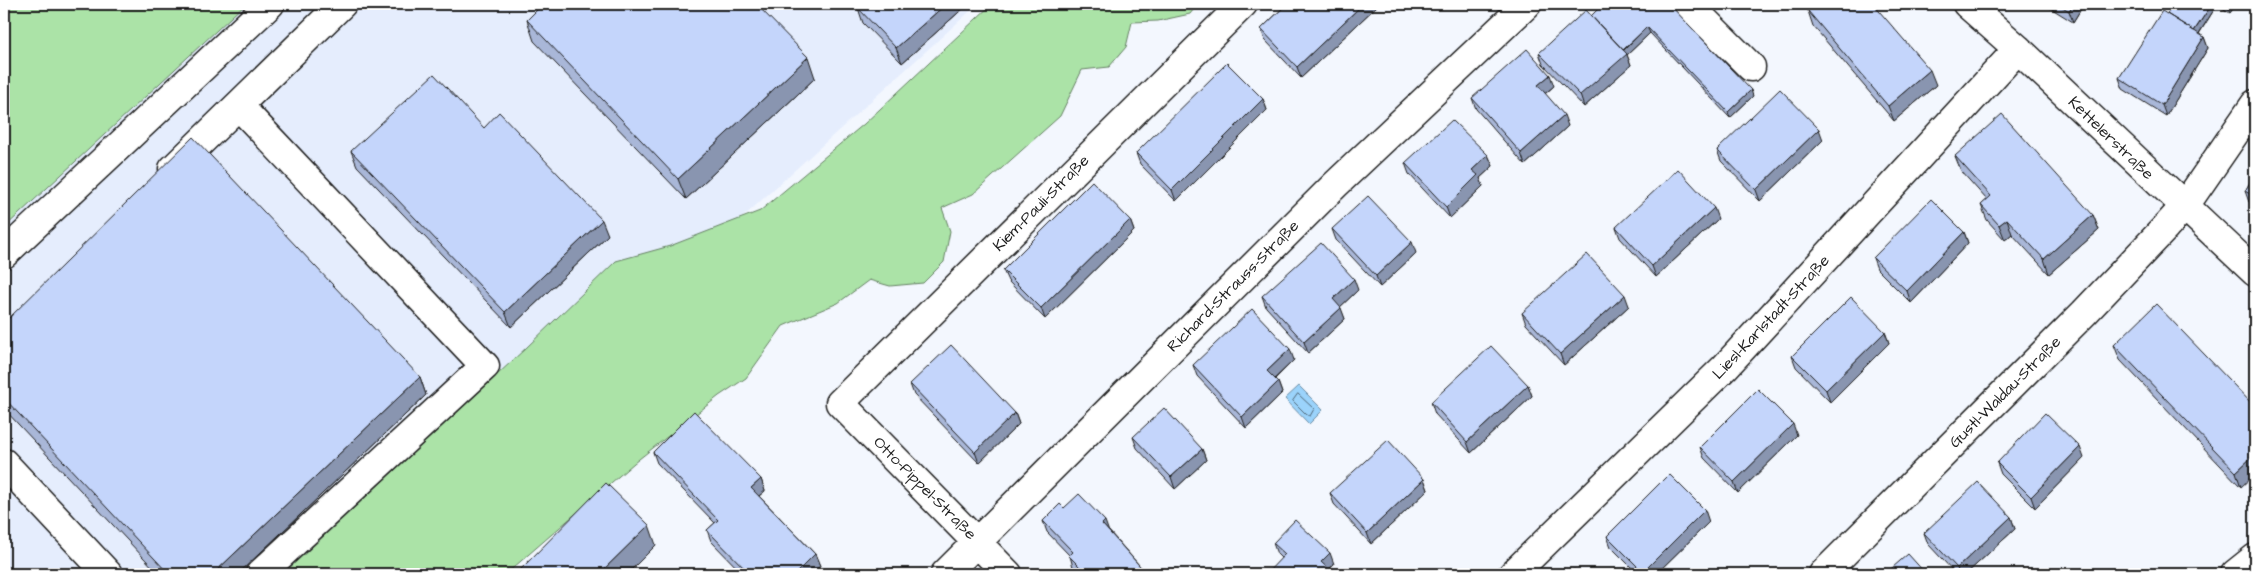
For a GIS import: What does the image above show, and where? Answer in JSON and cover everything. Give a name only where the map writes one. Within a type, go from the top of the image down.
[{"type":"street","points":[[4,254],[270,4]]},
{"type":"street","points":[[153,188],[342,4]]},
{"type":"street","name":"Kiem-Pauli-Straße","points":[[840,403],[1243,4]]},
{"type":"street","name":"Richard-Strauss-Straße","points":[[946,574],[1335,184],[1527,4]]},
{"type":"street","points":[[1688,4],[1751,67]]},
{"type":"street","name":"Kettelerstraße","points":[[1973,6],[2184,208],[2255,272]]},
{"type":"street","name":"Liesl-Karlstadt-Straße","points":[[1513,574],[1725,367],[2018,49]]},
{"type":"street","name":"Gustl-Waldau-Straße","points":[[1823,574],[2084,313],[2184,208],[2255,104]]},
{"type":"street","points":[[239,106],[485,366],[260,574]]},
{"type":"street","name":"Otto-Pippel-Straße","points":[[840,403],[1008,574]]},
{"type":"street","points":[[4,463],[108,574]]},
{"type":"street","points":[[2235,574],[2255,558]]},
{"type":"shaded area","points":[[4,4],[978,4],[349,574],[4,574]]},
{"type":"green space","points":[[4,4],[245,4],[4,228]]},
{"type":"green space","points":[[992,4],[1198,4],[1190,14],[1158,21],[1132,22],[1126,47],[1109,67],[1082,70],[1060,116],[973,194],[942,208],[950,231],[944,262],[923,283],[890,286],[869,280],[838,303],[783,326],[746,378],[719,396],[634,463],[506,574],[283,574],[526,348],[616,261],[670,246],[760,211],[864,124]]},
{"type":"water","points":[[1299,386],[1323,410],[1309,424],[1285,399]]},
{"type":"building","points":[[543,4],[756,4],[808,57],[678,179],[527,20]]},
{"type":"building","points":[[862,4],[946,4],[896,48],[858,8]]},
{"type":"building","points":[[1287,4],[1363,4],[1297,67],[1261,29]]},
{"type":"building","points":[[1603,4],[1669,4],[1751,90],[1728,112],[1647,27],[1623,50],[1591,16]]},
{"type":"building","points":[[1816,4],[1873,4],[1930,70],[1888,106],[1808,11]]},
{"type":"building","points":[[2058,4],[2073,4],[2069,11]]},
{"type":"building","points":[[2173,4],[2212,4],[2194,31],[2167,14]]},
{"type":"building","points":[[1586,10],[1627,54],[1580,95],[1539,53]]},
{"type":"building","points":[[2162,11],[2204,37],[2162,105],[2119,78]]},
{"type":"building","points":[[1527,49],[1550,75],[1538,85],[1564,115],[1521,153],[1472,98]]},
{"type":"building","points":[[1227,63],[1263,99],[1172,190],[1136,153]]},
{"type":"building","points":[[434,74],[484,128],[499,112],[602,220],[505,312],[351,151]]},
{"type":"building","points":[[1780,89],[1819,129],[1756,190],[1717,150]]},
{"type":"building","points":[[2002,114],[2093,215],[2044,259],[2007,219],[1999,225],[1981,205],[1991,196],[1955,156]]},
{"type":"building","points":[[1452,120],[1488,155],[1472,170],[1478,175],[1446,207],[1405,163]]},
{"type":"building","points":[[193,137],[420,377],[213,574],[169,574],[4,398],[4,323]]},
{"type":"building","points":[[1678,169],[1714,208],[1652,266],[1616,227]]},
{"type":"building","points":[[2255,174],[2255,197],[2245,191]]},
{"type":"building","points":[[1092,181],[1130,220],[1041,308],[1003,270]]},
{"type":"building","points":[[1368,196],[1412,242],[1376,276],[1332,229]]},
{"type":"building","points":[[1931,199],[1964,232],[1907,291],[1873,258]]},
{"type":"building","points":[[1321,243],[1354,279],[1333,299],[1341,308],[1304,342],[1262,296]]},
{"type":"building","points":[[1587,254],[1625,295],[1560,354],[1522,313]]},
{"type":"building","points":[[1851,297],[1885,332],[1826,390],[1792,356]]},
{"type":"building","points":[[2156,304],[2255,407],[2255,454],[2236,472],[2114,345]]},
{"type":"building","points":[[1252,309],[1290,349],[1267,371],[1278,382],[1242,417],[1193,365]]},
{"type":"building","points":[[951,345],[1015,413],[975,452],[910,384]]},
{"type":"building","points":[[1491,346],[1528,385],[1467,442],[1431,402]]},
{"type":"building","points":[[1758,389],[1793,424],[1734,482],[1700,447]]},
{"type":"building","points":[[1164,408],[1202,449],[1171,477],[1133,437]]},
{"type":"building","points":[[694,411],[761,479],[751,488],[815,554],[795,574],[750,574],[707,530],[718,520],[653,452]]},
{"type":"building","points":[[2045,413],[2080,447],[2031,497],[1997,463]]},
{"type":"building","points":[[1388,440],[1424,479],[1367,533],[1330,493]]},
{"type":"building","points":[[1669,474],[1705,510],[1643,572],[1607,536]]},
{"type":"building","points":[[1978,482],[2011,517],[1957,568],[1924,533]]},
{"type":"building","points":[[606,483],[649,525],[599,574],[520,574],[518,572]]},
{"type":"building","points":[[1079,494],[1105,521],[1102,524],[1147,574],[1087,574],[1069,556],[1073,552],[1043,521],[1060,504],[1064,508]]},
{"type":"building","points":[[1295,520],[1330,553],[1321,562],[1334,574],[1266,574],[1285,554],[1273,543]]},
{"type":"building","points":[[1908,554],[1926,574],[1885,574]]},
{"type":"building","points":[[1574,569],[1579,574],[1569,574]]}]
